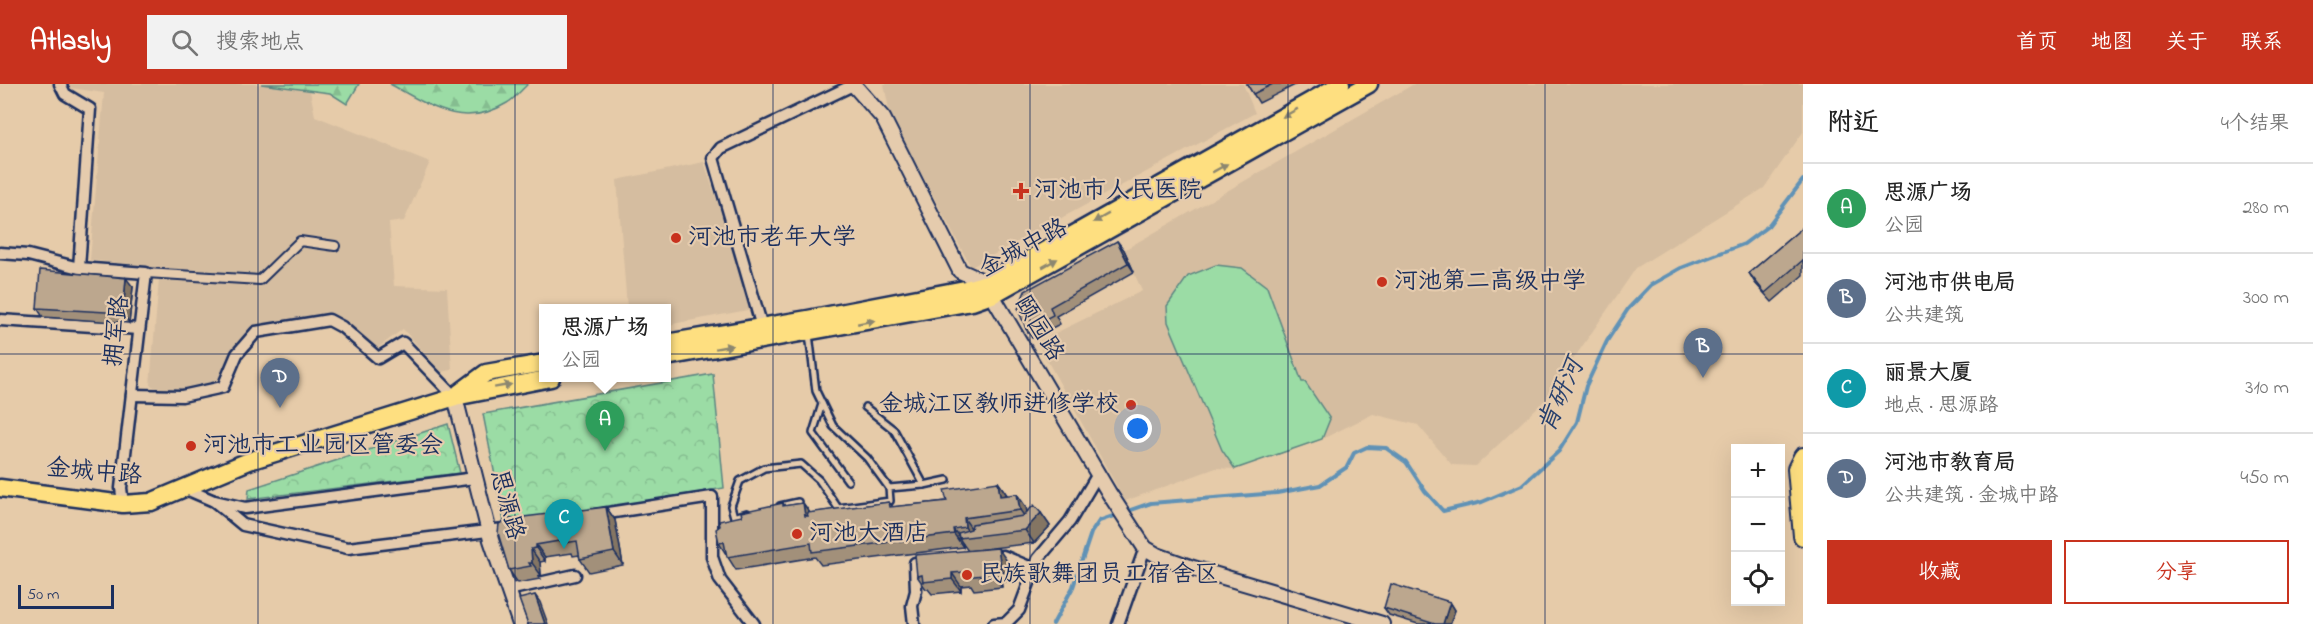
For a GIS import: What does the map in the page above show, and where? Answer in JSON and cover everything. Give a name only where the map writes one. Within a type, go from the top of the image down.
[{"type":"highway","points":[[1803,457],[1797,469],[1803,536]]},
{"type":"main road","name":"金城中路","points":[[808,326],[972,302],[990,289],[1341,84]]},
{"type":"main road","name":"金城中路","points":[[990,289],[1369,84]]},
{"type":"main road","points":[[671,342],[762,327],[808,326]]},
{"type":"main road","points":[[671,356],[808,326]]},
{"type":"main road","points":[[455,397],[486,373],[539,364]]},
{"type":"main road","points":[[455,397],[539,380]]},
{"type":"main road","name":"金城中路","points":[[0,488],[123,504],[150,502],[249,461],[455,397]]},
{"type":"street","points":[[60,84],[65,94],[90,109],[80,268]]},
{"type":"street","points":[[762,327],[713,158],[721,148],[853,84]]},
{"type":"street","name":"颐园路","points":[[853,84],[883,118],[960,272],[990,289],[1109,493],[1145,548]]},
{"type":"street","points":[[146,273],[260,280],[300,241],[335,246]]},
{"type":"street","name":"拥军路","points":[[0,253],[28,255],[80,268],[146,273],[121,488],[123,504]]},
{"type":"street","points":[[0,320],[139,329]]},
{"type":"street","points":[[132,395],[182,396],[223,387],[237,354],[256,332],[329,320],[342,327],[378,358],[403,343],[455,397]]},
{"type":"street","name":"思源路","points":[[455,397],[489,532],[520,624]]},
{"type":"street","points":[[994,624],[1006,622],[1019,610],[1038,559],[1070,521],[1098,474]]},
{"type":"street","points":[[186,489],[214,501],[245,508],[475,478]]},
{"type":"street","points":[[583,517],[712,497],[712,557],[720,580],[754,624]]},
{"type":"street","points":[[214,501],[243,525],[348,548],[524,526]]},
{"type":"street","points":[[1118,624],[1145,548],[1157,555],[1193,568],[1382,624]]},
{"type":"street","points":[[981,558],[1004,556],[1034,569]]},
{"type":"street","points":[[914,624],[912,606],[916,591],[915,563],[937,561]]},
{"type":"street","points":[[508,590],[575,575]]},
{"type":"lane","points":[[755,512],[734,516],[731,506],[740,481],[764,468],[801,464],[819,480],[838,508],[890,501],[889,488],[867,458],[833,426],[822,404],[816,391],[808,326]]},
{"type":"lane","points":[[822,404],[813,433],[848,481]]},
{"type":"lane","points":[[865,406],[894,430],[924,485]]},
{"type":"lane","points":[[889,488],[924,485],[946,480]]},
{"type":"lane","points":[[777,507],[798,502]]},
{"type":"shaded area","points":[[66,84],[261,84],[310,91],[315,116],[430,162],[404,221],[389,223],[394,286],[447,288],[452,370],[441,372],[403,329],[375,350],[357,332],[330,315],[253,325],[232,349],[220,383],[167,392],[150,385],[160,268],[90,260],[104,93],[65,87]]},
{"type":"shaded area","name":"河池市人民医院","points":[[884,84],[1243,84],[1255,113],[971,267],[890,115]]},
{"type":"shaded area","name":"河池第二高级中学","points":[[1414,84],[1803,84],[1803,132],[1764,188],[1636,268],[1546,399],[1476,466],[1452,465],[1418,425],[1373,414],[1318,441],[1235,469],[1216,468],[1125,501],[1037,342],[1142,291],[1124,250]]},
{"type":"shaded area","name":"河池市老年大学","points":[[704,162],[753,309],[671,324],[671,304],[627,304],[617,180]]},
{"type":"green space","points":[[261,84],[359,84],[347,104],[330,93]]},
{"type":"green space","points":[[390,84],[528,84],[510,101],[491,111],[476,115],[461,115],[433,107]]},
{"type":"green space","points":[[1216,265],[1242,268],[1267,287],[1302,382],[1305,382],[1330,419],[1322,439],[1235,469],[1222,450],[1168,322],[1167,306],[1188,276]]},
{"type":"green space","points":[[713,374],[724,488],[505,527],[483,414]]},
{"type":"green space","points":[[448,424],[460,473],[248,499],[249,489]]},
{"type":"building","points":[[1247,84],[1273,84],[1253,94]]},
{"type":"building","points":[[1803,227],[1803,260],[1765,293],[1749,273]]},
{"type":"building","points":[[1117,241],[1128,263],[1050,307],[1053,315],[1026,329],[1018,309],[1025,291]]},
{"type":"building","points":[[40,270],[126,278],[123,313],[37,308]]},
{"type":"building","points":[[998,482],[1000,496],[1017,494],[1020,510],[964,518],[965,527],[953,529],[954,534],[812,552],[811,543],[727,557],[724,542],[719,543],[716,529],[720,526],[719,521],[742,516],[741,512],[783,503],[783,506],[803,503],[805,516],[808,516],[807,513],[889,502],[890,507],[947,501],[944,490]]},
{"type":"building","points":[[1034,505],[1041,513],[1025,530],[959,538],[958,533],[971,529],[972,524],[1023,516]]},
{"type":"building","points":[[606,507],[614,552],[580,559],[577,541],[564,543],[565,540],[536,545],[536,548],[531,549],[532,563],[529,563],[531,566],[509,570],[498,533],[499,524],[507,519]]},
{"type":"building","points":[[998,548],[1001,568],[992,569],[993,574],[965,577],[965,572],[952,573],[952,579],[923,582],[922,575],[917,576],[915,555]]},
{"type":"building","points":[[1391,584],[1450,602],[1443,624],[1435,624],[1384,608]]},
{"type":"building","points":[[535,595],[545,624],[528,624],[519,599]]},
{"type":"waterway","name":"肯研河","points":[[1053,624],[1073,587],[1091,533],[1099,521],[1151,503],[1277,493],[1320,485],[1347,467],[1354,453],[1367,447],[1386,448],[1406,462],[1425,491],[1443,511],[1482,502],[1522,485],[1559,451],[1577,422],[1586,386],[1607,341],[1628,309],[1651,285],[1681,268],[1744,244],[1768,226],[1803,180]]},
{"type":"place","name":"河池市人民医院","points":[[1021,191]]},
{"type":"place","name":"河池市老年大学","points":[[676,238]]},
{"type":"place","name":"河池第二高级中学","points":[[1382,282]]},
{"type":"place","name":"河池市供电局","points":[[1703,378]]},
{"type":"place","name":"金城江区教师进修学校","points":[[1131,405]]},
{"type":"place","name":"河池市教育局","points":[[280,408]]},
{"type":"place","name":"河池市工业园区管委会","points":[[191,446]]},
{"type":"place","name":"思源广场","points":[[605,451]]},
{"type":"place","name":"河池大酒店","points":[[797,534]]},
{"type":"place","name":"丽景大厦","points":[[564,549]]},
{"type":"place","name":"民族歌舞团员工宿舍区","points":[[967,575]]}]
